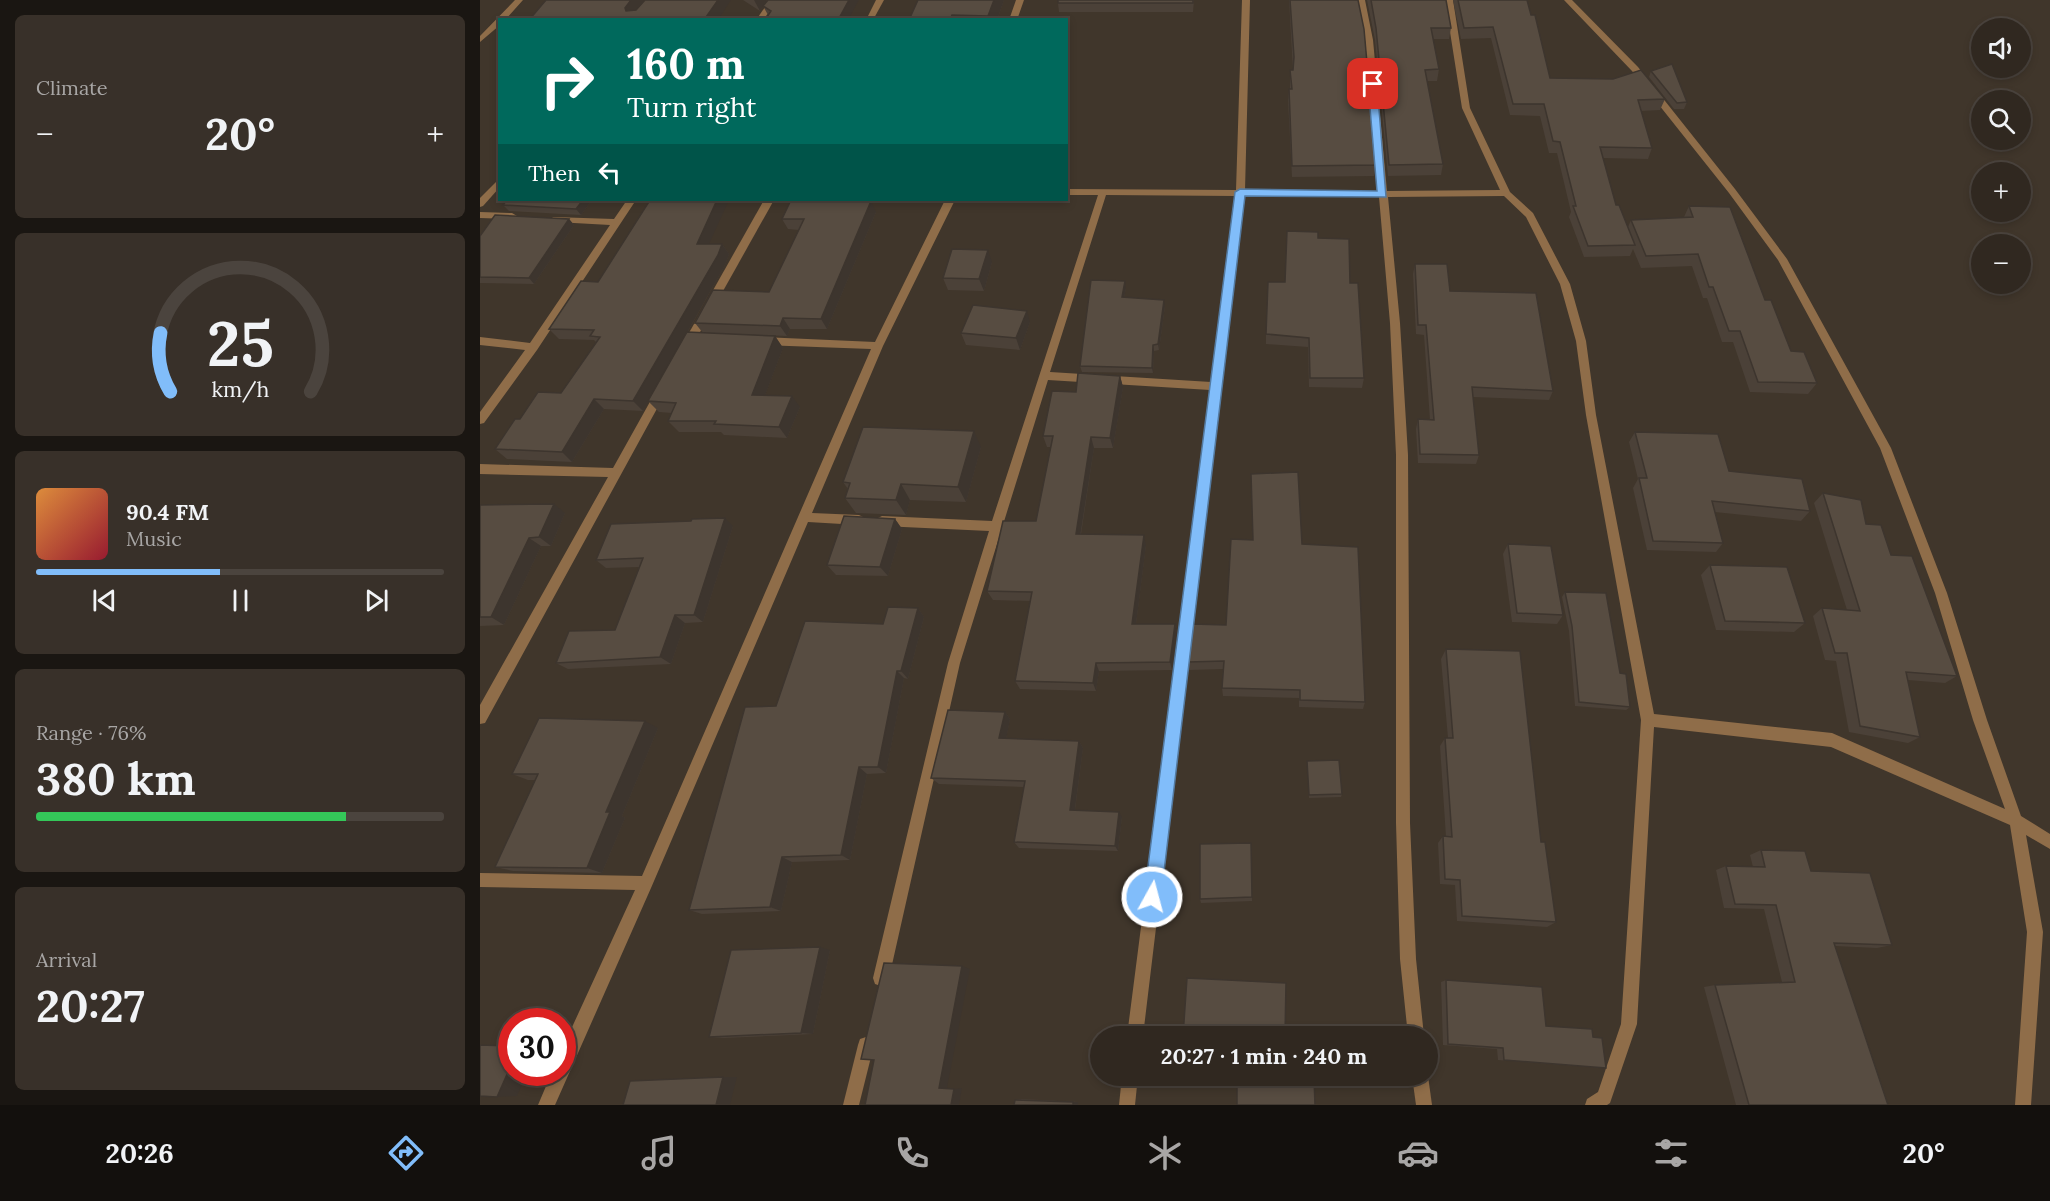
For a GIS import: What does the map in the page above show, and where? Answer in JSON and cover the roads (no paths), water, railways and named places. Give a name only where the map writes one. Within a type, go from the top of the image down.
[{"type":"street","points":[[502,18],[519,0]]},
{"type":"street","points":[[760,18],[774,0]]},
{"type":"street","points":[[870,18],[880,0]]},
{"type":"street","points":[[1014,18],[1020,0]]},
{"type":"street","points":[[1136,1026],[1240,192],[1246,0]]},
{"type":"street","points":[[1360,0],[1369,40],[1395,323],[1402,455],[1403,823],[1408,959],[1415,1026]]},
{"type":"street","points":[[1449,0],[1466,108],[1506,192],[1530,215],[1565,284],[1581,341],[1591,415],[1648,720],[1629,1024],[1604,1097],[1593,1105]]},
{"type":"street","points":[[1568,0],[1635,69],[1732,191],[1782,259],[1885,448],[1941,592],[1980,720],[2016,821],[2035,932],[2023,1105]]},
{"type":"street","points":[[480,40],[498,22]]},
{"type":"street","points":[[480,204],[498,183]]},
{"type":"street","points":[[1068,192],[1383,194],[1506,192]]},
{"type":"street","points":[[879,989],[954,663],[1103,192]]},
{"type":"street","points":[[480,420],[630,201]]},
{"type":"street","points":[[680,358],[698,338],[767,201]]},
{"type":"street","points":[[576,1040],[878,346],[950,201]]},
{"type":"street","points":[[480,215],[525,217]]},
{"type":"street","points":[[548,219],[615,222]]},
{"type":"street","points":[[750,340],[878,346]]},
{"type":"street","points":[[480,341],[532,347]]},
{"type":"street","points":[[1044,376],[1215,386]]},
{"type":"street","points":[[480,718],[669,379]]},
{"type":"street","points":[[480,469],[616,472]]},
{"type":"street","points":[[803,517],[996,526]]},
{"type":"street","points":[[1648,720],[1832,740],[2016,821],[2050,842]]},
{"type":"street","points":[[480,880],[646,883]]},
{"type":"street","points":[[851,1105],[869,1032]]},
{"type":"street","points":[[546,1105],[555,1086]]},
{"type":"street","points":[[1127,1105],[1129,1086]]},
{"type":"street","points":[[1421,1086],[1424,1105]]}]
